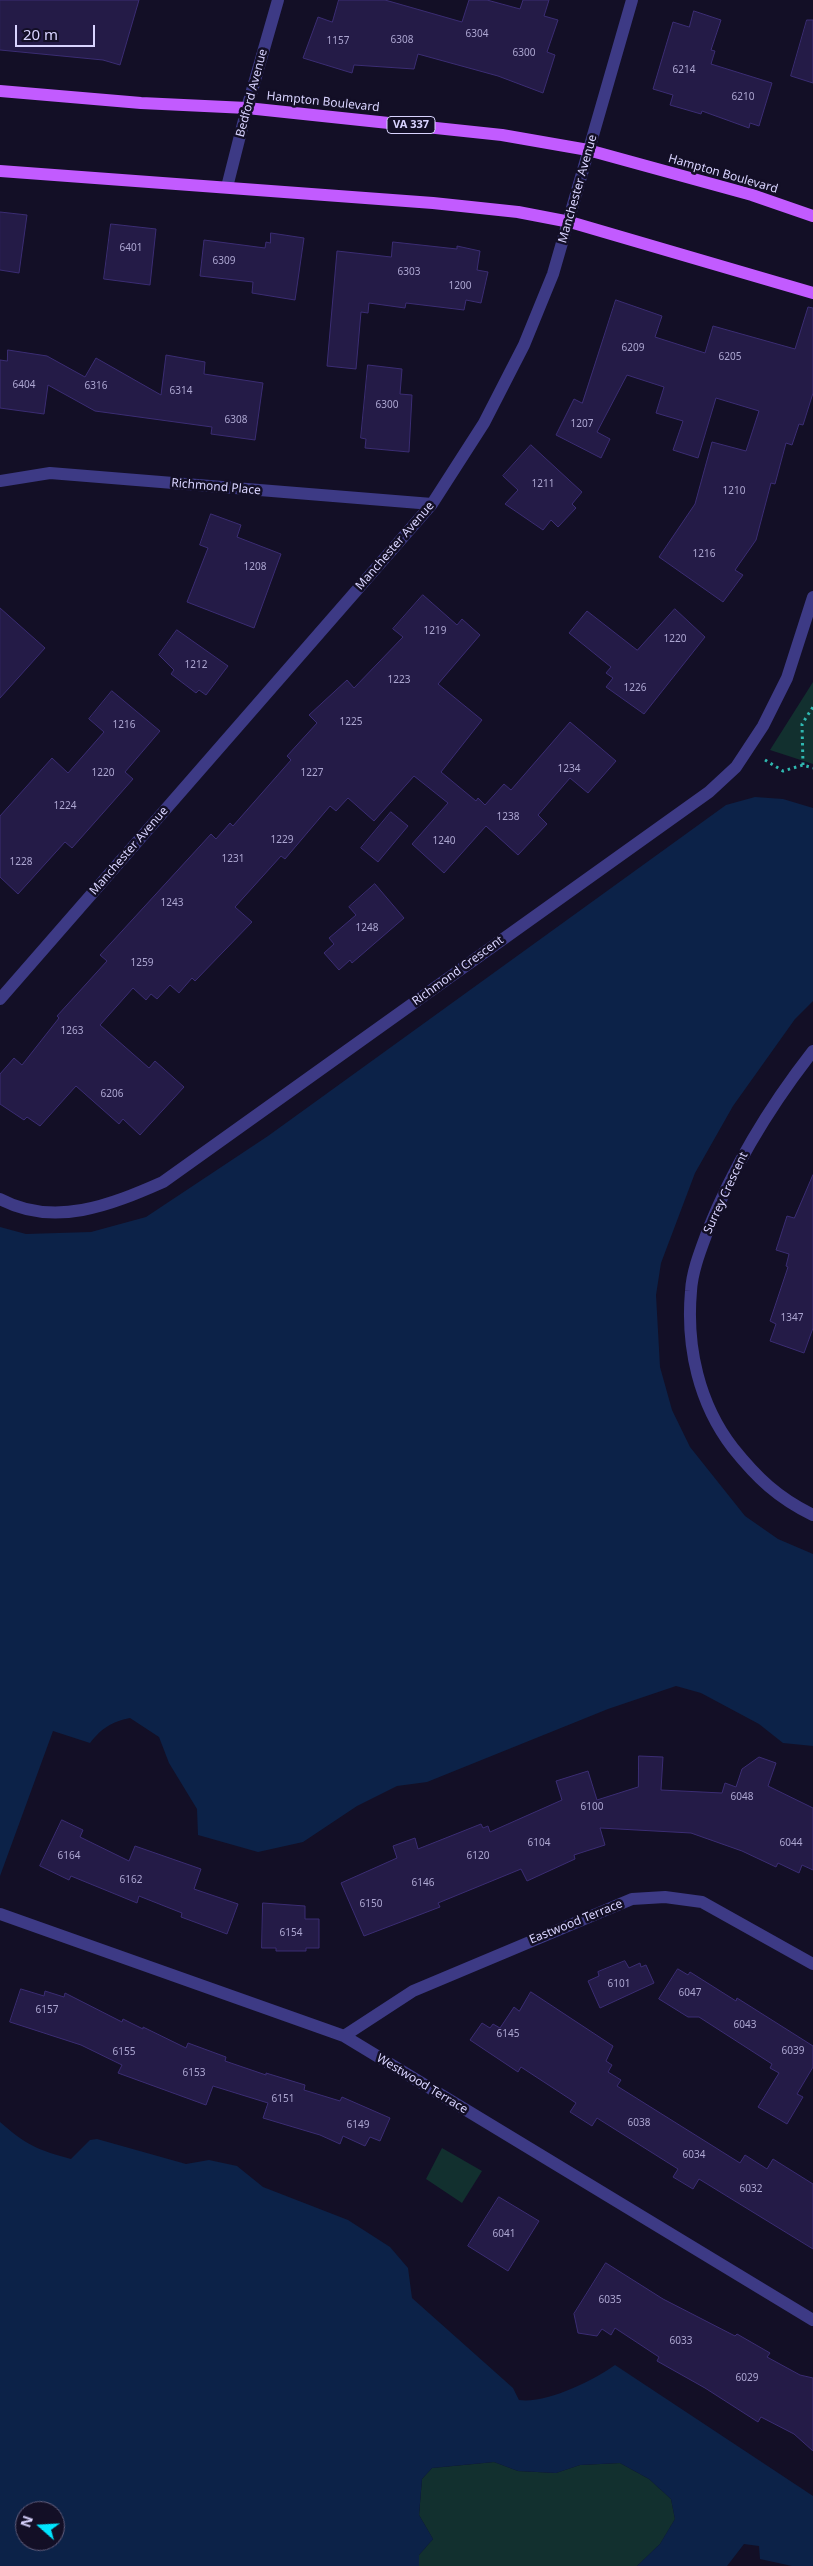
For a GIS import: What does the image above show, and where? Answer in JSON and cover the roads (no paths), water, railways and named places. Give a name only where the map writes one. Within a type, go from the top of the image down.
[{"type":"main road","name":"Hampton Boulevard","points":[[0,91],[141,103],[246,108],[502,135],[588,150],[752,195],[813,216]]},
{"type":"main road","points":[[0,171],[433,203],[518,212],[570,222],[813,293]]},
{"type":"street","name":"Bedford Avenue","points":[[227,187],[246,108],[278,0]]},
{"type":"street","name":"Manchester Avenue","points":[[0,999],[432,504],[484,423],[524,345],[553,274],[570,222],[588,150],[632,0]]},
{"type":"street","name":"Richmond Place","points":[[0,480],[50,473],[432,504]]},
{"type":"street","name":"Richmond Crescent","points":[[0,1198],[10,1204],[48,1214],[76,1212],[123,1200],[163,1182],[709,792],[736,767],[763,726],[787,678],[811,611],[813,597]]},
{"type":"street","name":"Surrey Crescent","points":[[813,1051],[786,1086],[758,1131],[720,1200],[700,1250],[691,1290],[690,1333],[699,1383],[717,1427],[758,1476],[787,1503],[813,1515]]},
{"type":"street","name":"Eastwood Terrace","points":[[344,2036],[414,1991],[632,1899],[665,1897],[702,1902],[813,1964]]},
{"type":"street","name":"Westwood Terrace","points":[[0,1914],[344,2036],[813,2320]]},
{"type":"water","points":[[755,797],[783,799],[813,808],[813,1001],[795,1019],[733,1106],[695,1173],[661,1263],[656,1295],[660,1367],[672,1410],[690,1447],[745,1516],[778,1539],[813,1554],[813,1746],[783,1743],[759,1724],[701,1693],[676,1686],[608,1709],[427,1782],[397,1786],[357,1806],[303,1842],[258,1852],[198,1835],[197,1809],[169,1763],[159,1737],[130,1718],[107,1726],[90,1743],[53,1731],[0,1876],[0,1227],[26,1234],[91,1232],[146,1217],[268,1136],[726,805]]},
{"type":"water","points":[[0,2122],[33,2146],[71,2159],[90,2140],[97,2139],[186,2164],[209,2160],[237,2166],[263,2187],[348,2220],[390,2247],[408,2268],[412,2298],[513,2388],[519,2400],[530,2400],[555,2395],[594,2378],[615,2365],[813,2496],[813,2566],[792,2566],[760,2559],[759,2546],[744,2544],[727,2566],[637,2566],[660,2544],[675,2519],[671,2499],[649,2479],[620,2463],[580,2465],[556,2473],[518,2471],[494,2462],[432,2468],[422,2479],[419,2515],[433,2539],[419,2555],[419,2566],[0,2566]]}]
